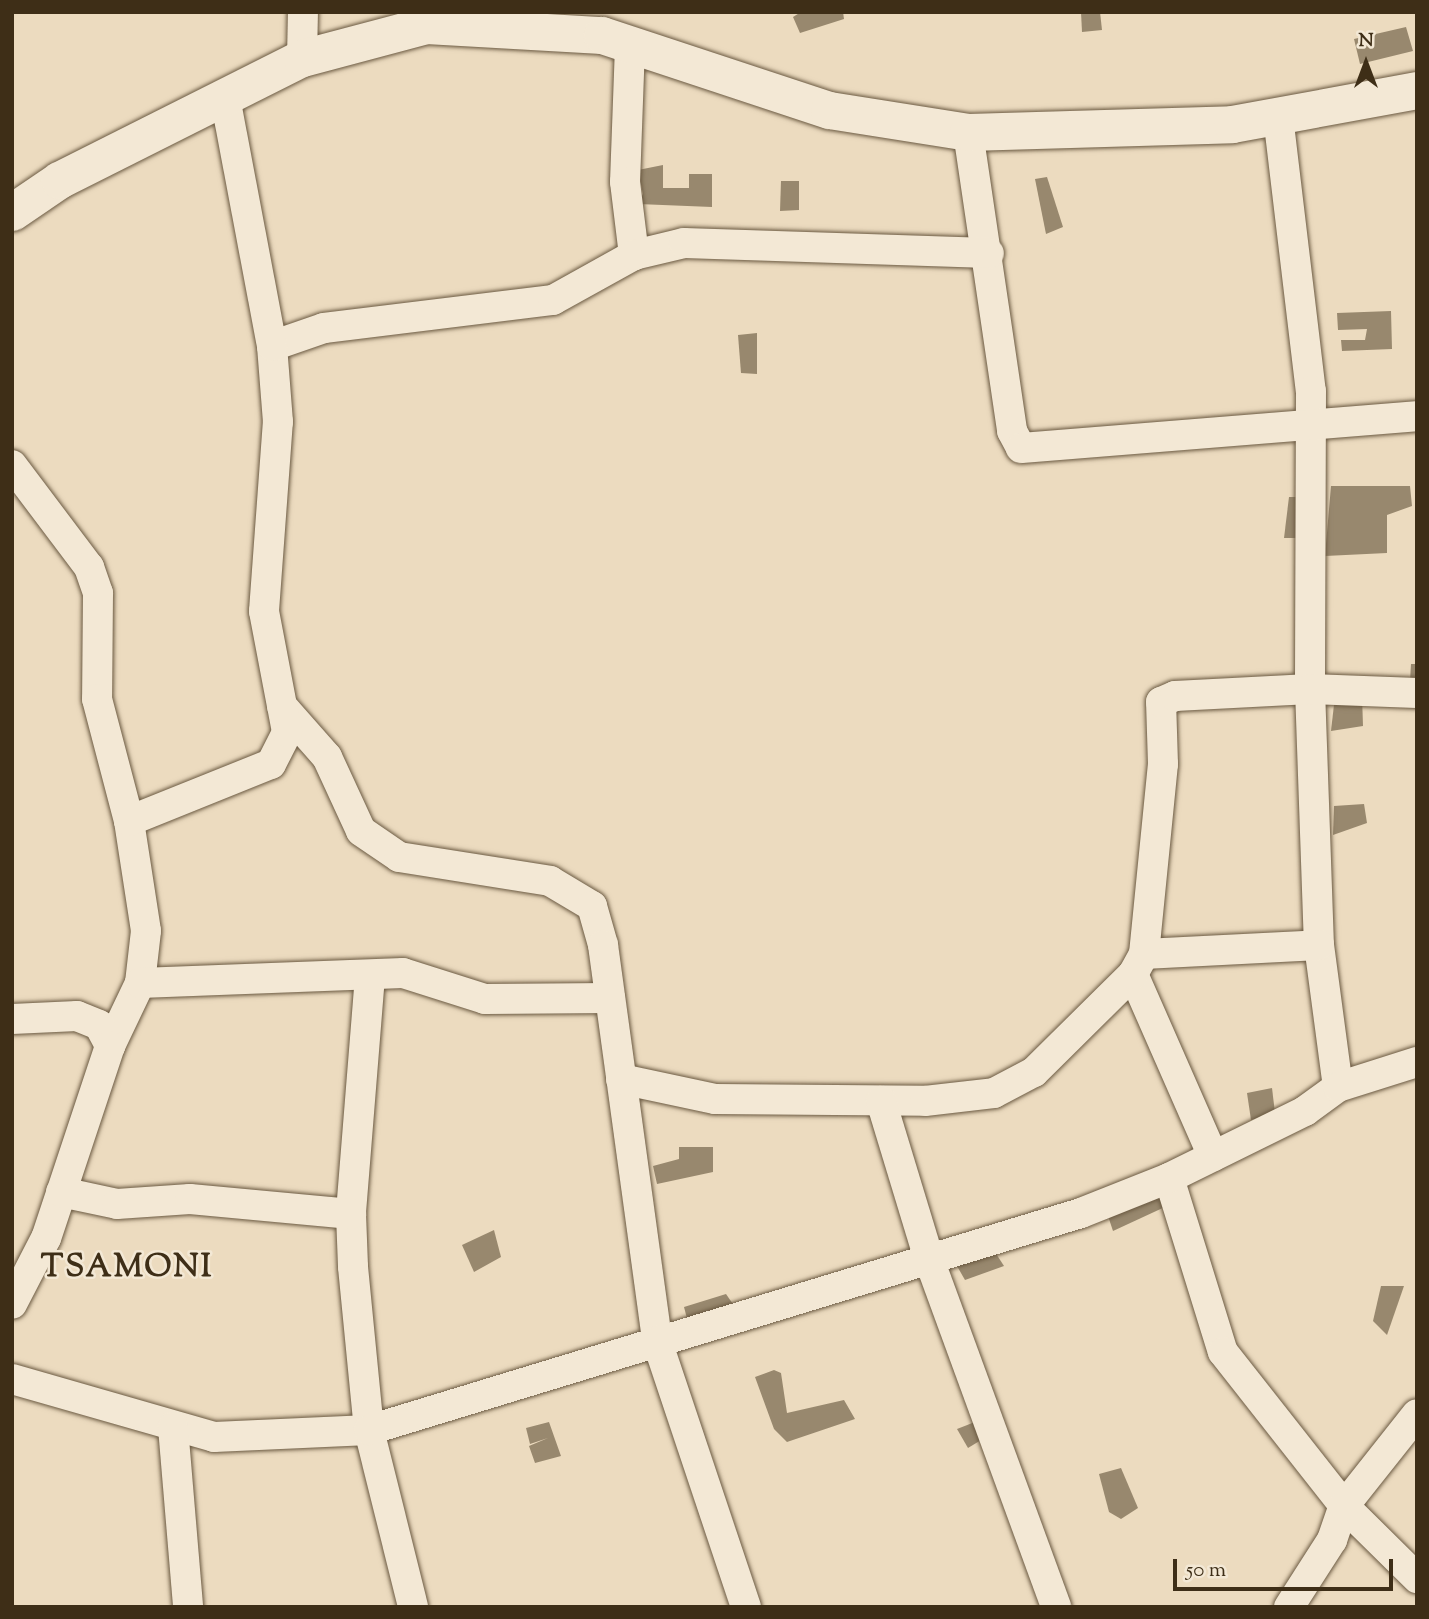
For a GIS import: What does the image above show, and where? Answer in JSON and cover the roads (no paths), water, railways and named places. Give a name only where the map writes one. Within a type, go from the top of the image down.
[{"type":"street","points":[[302,58],[303,12]]},
{"type":"street","points":[[12,212],[59,180],[302,58],[426,25],[611,31],[829,110],[968,132],[1232,124],[1417,90]]},
{"type":"street","points":[[611,31],[634,256]]},
{"type":"street","points":[[129,821],[271,764],[287,732],[264,611],[278,422],[272,346],[225,97]]},
{"type":"street","points":[[1278,116],[1312,427],[1310,689],[1319,945],[1338,1087]]},
{"type":"street","points":[[968,132],[989,253],[1012,431],[1021,447],[1312,427],[1417,416]]},
{"type":"street","points":[[272,346],[324,328],[553,300],[634,256],[684,243],[989,253]]},
{"type":"street","points":[[12,464],[89,568],[98,593],[97,699],[129,821],[146,931],[140,983],[110,1046],[61,1192],[12,1304]]},
{"type":"street","points":[[1213,1156],[1138,964],[1163,764],[1161,702],[1175,696],[1310,689],[1417,693]]},
{"type":"street","points":[[282,706],[327,757],[361,831],[399,857],[550,881],[592,906],[610,998],[657,1341],[746,1607]]},
{"type":"street","points":[[621,1079],[715,1099],[881,1101],[994,1093],[1034,1072],[1138,964],[1319,945]]},
{"type":"street","points":[[140,983],[403,973],[485,999],[610,998]]},
{"type":"street","points":[[370,975],[351,1214],[369,1430],[413,1607]]},
{"type":"street","points":[[12,1018],[77,1016],[99,1025],[110,1046]]},
{"type":"street","points":[[12,1379],[214,1437],[369,1430],[657,1341],[930,1262],[1169,1178],[1338,1087],[1417,1062]]},
{"type":"street","points":[[881,1101],[930,1262],[1056,1607]]},
{"type":"street","points":[[1169,1178],[1223,1352],[1345,1506],[1417,1578]]},
{"type":"street","points":[[61,1192],[117,1204],[190,1199],[351,1214]]},
{"type":"street","points":[[1289,1607],[1326,1550],[1345,1506],[1417,1414]]},
{"type":"street","points":[[173,1427],[188,1607]]},
{"type":"district","name":"TSAMONI","points":[[127,1268]]}]
